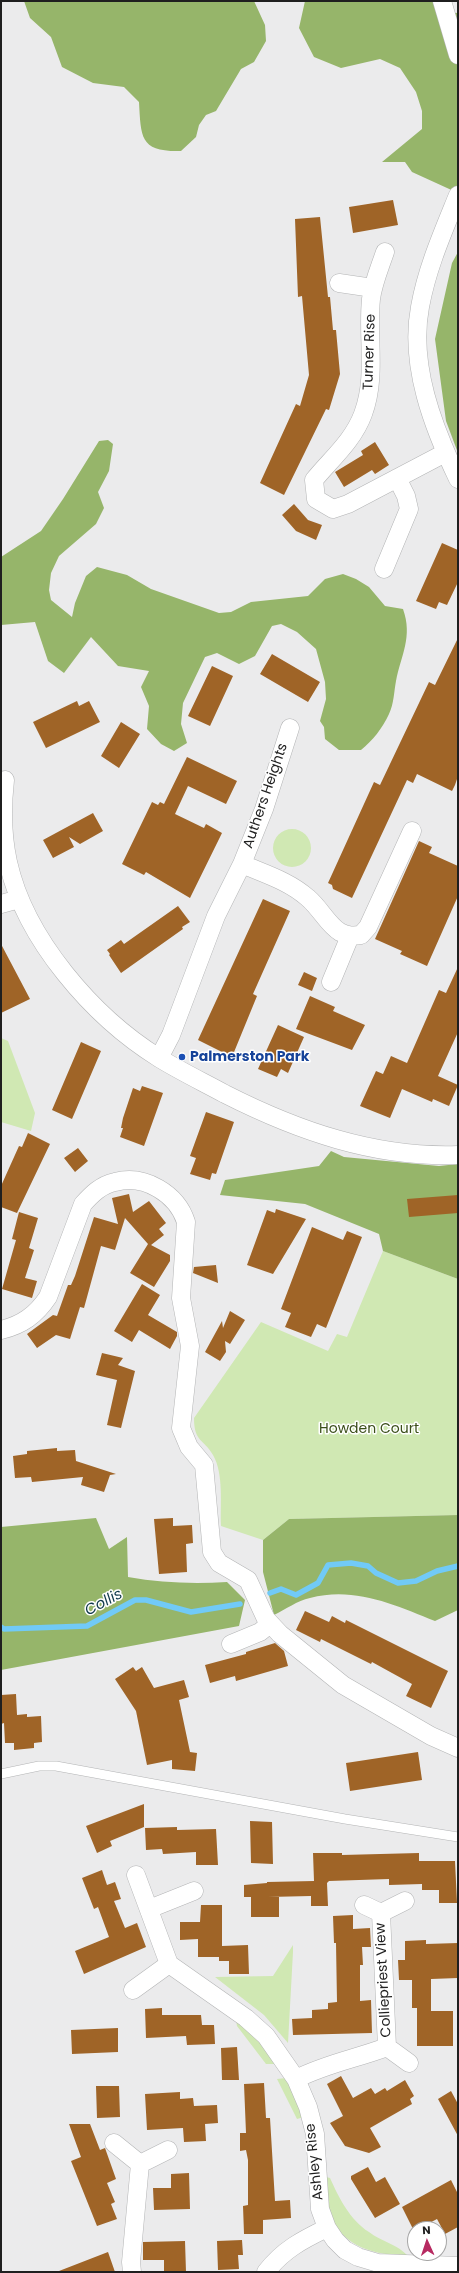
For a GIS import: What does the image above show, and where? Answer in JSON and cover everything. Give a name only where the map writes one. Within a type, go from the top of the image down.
[{"type":"street","points":[[442,1],[458,55]]},
{"type":"street","points":[[458,195],[431,261],[419,307],[417,342],[424,393],[445,453],[458,478]]},
{"type":"street","name":"Turner Rise","points":[[385,252],[373,288],[368,399],[363,416],[348,442],[314,480],[313,490],[316,499],[333,509],[348,504],[445,453]]},
{"type":"street","points":[[339,283],[373,288]]},
{"type":"street","points":[[384,569],[409,509],[406,496],[397,478]]},
{"type":"street","name":"Authers Heights","points":[[158,1058],[171,1035],[216,916],[242,864],[264,809],[290,728]]},
{"type":"street","points":[[5,780],[4,839],[8,863],[19,898],[36,931],[56,961],[84,995],[111,1022],[158,1058],[252,1108],[307,1131],[383,1150],[458,1155]]},
{"type":"street","points":[[331,982],[350,936],[361,935],[368,927],[412,831]]},
{"type":"street","name":"Authers Heights","points":[[242,864],[283,880],[298,889],[309,898],[339,932],[350,936]]},
{"type":"street","points":[[1,904],[19,898]]},
{"type":"street","points":[[1,1330],[27,1320],[42,1306],[48,1297],[83,1204],[92,1194],[115,1182],[129,1180],[145,1183],[168,1194],[182,1210],[186,1222],[181,1298],[190,1346],[181,1428],[189,1447],[204,1465],[212,1552],[219,1563],[248,1580],[266,1619],[270,1624],[343,1685],[431,1736],[458,1748]]},
{"type":"street","points":[[230,1644],[260,1632],[270,1624]]},
{"type":"street","points":[[133,1990],[169,1964],[136,1875]]},
{"type":"street","points":[[149,1909],[194,1892]]},
{"type":"street","name":"Colliepriest View","points":[[382,1913],[405,1901]]},
{"type":"street","name":"Colliepriest View","points":[[364,1905],[382,1913]]},
{"type":"street","name":"Colliepriest View","points":[[382,1913],[387,2047]]},
{"type":"street","name":"Ashley Rise","points":[[169,1964],[246,2018],[266,2036],[296,2079],[308,2107],[315,2134],[319,2202],[327,2228],[345,2250],[358,2257],[378,2263],[458,2266]]},
{"type":"street","name":"Colliepriest View","points":[[387,2047],[409,2063]]},
{"type":"street","name":"Colliepriest View","points":[[296,2079],[341,2060],[369,2054],[387,2047]]},
{"type":"street","points":[[114,2143],[140,2164]]},
{"type":"street","points":[[140,2164],[168,2150]]},
{"type":"street","points":[[132,2272],[131,2262],[140,2164]]},
{"type":"street","points":[[266,2272],[280,2255],[293,2245],[327,2228]]},
{"type":"lane","points":[[1,1774],[38,1766],[56,1766],[345,1819],[458,1837]]},
{"type":"green space","points":[[24,1],[254,1],[265,25],[266,41],[254,62],[241,69],[216,111],[206,115],[199,125],[196,137],[181,151],[168,151],[157,149],[145,140],[142,134],[139,102],[124,87],[93,83],[62,67],[51,37],[30,18]]},
{"type":"green space","points":[[305,1],[433,1],[437,12],[458,13],[458,193],[412,172],[405,162],[382,162],[422,129],[422,111],[416,92],[400,68],[380,59],[341,68],[314,57],[299,28]]},
{"type":"green space","points":[[458,252],[458,453],[446,421],[435,339],[452,263]]},
{"type":"green space","points":[[108,440],[113,444],[109,471],[98,492],[104,508],[96,524],[59,556],[51,573],[49,590],[51,600],[72,617],[75,603],[86,576],[97,567],[127,575],[151,589],[219,613],[231,612],[251,602],[308,596],[325,579],[343,574],[356,579],[369,587],[385,606],[403,609],[407,628],[405,646],[396,681],[391,710],[377,734],[361,750],[339,750],[325,739],[324,727],[320,721],[326,699],[325,682],[316,649],[297,632],[281,624],[272,626],[255,656],[239,664],[217,653],[205,657],[183,703],[181,724],[187,743],[174,751],[161,744],[147,729],[149,706],[141,687],[149,671],[118,666],[91,637],[64,673],[48,661],[35,622],[1,625],[1,557],[41,531],[99,441]]},
{"type":"green space","points":[[288,829],[296,829],[306,834],[310,841],[310,855],[306,862],[296,867],[288,867],[278,862],[276,859],[273,852],[273,844],[278,834],[281,832]]},
{"type":"green space","points":[[1,1038],[8,1041],[35,1113],[31,1131],[1,1122]]},
{"type":"green space","points":[[331,1151],[344,1157],[439,1166],[458,1164],[458,1279],[383,1251],[379,1234],[305,1204],[220,1195],[225,1180],[319,1166]]},
{"type":"green space","name":"Howden Court","points":[[383,1251],[458,1279],[458,1515],[289,1519],[263,1540],[221,1526],[221,1489],[219,1471],[213,1455],[197,1436],[194,1426],[194,1418],[261,1322],[328,1351],[337,1334],[347,1337]]},
{"type":"green space","points":[[458,1515],[458,1610],[435,1621],[374,1599],[342,1594],[305,1599],[274,1615],[263,1572],[263,1540],[289,1519]]},
{"type":"green space","points":[[96,1518],[109,1549],[127,1537],[128,1577],[153,1581],[202,1583],[227,1582],[245,1600],[239,1626],[1,1670],[1,1527]]},
{"type":"green space","points":[[293,1945],[288,2043],[264,2015],[215,1977],[273,1976]]},
{"type":"green space","points":[[236,2020],[259,2041],[277,2064],[266,2064],[237,2026]]},
{"type":"green space","points":[[286,2078],[304,2117],[297,2119],[277,2079]]},
{"type":"green space","points":[[326,2177],[330,2178],[341,2201],[362,2227],[404,2252],[407,2256],[384,2254],[352,2242],[343,2235],[336,2226],[330,2214],[327,2200]]},
{"type":"building","points":[[393,200],[398,225],[353,233],[349,207]]},
{"type":"building","points":[[320,217],[328,297],[330,297],[333,330],[336,330],[340,374],[329,410],[326,409],[284,495],[260,483],[296,404],[300,406],[309,375],[302,296],[298,297],[295,219]]},
{"type":"building","points":[[375,442],[389,465],[375,474],[372,470],[344,487],[335,472],[363,455],[361,451]]},
{"type":"building","points":[[294,504],[308,520],[322,525],[316,540],[296,531],[282,515]]},
{"type":"building","points":[[442,543],[458,550],[458,582],[447,605],[439,602],[436,609],[416,601]]},
{"type":"building","points":[[458,638],[458,776],[455,785],[452,791],[417,774],[413,783],[407,780],[352,898],[333,889],[332,885],[328,883],[374,782],[380,785],[429,682],[435,685]]},
{"type":"building","points":[[272,654],[320,682],[308,702],[260,674]]},
{"type":"building","points":[[212,666],[233,676],[210,726],[188,716]]},
{"type":"building","points":[[77,701],[79,706],[89,701],[100,722],[46,748],[33,722]]},
{"type":"building","points":[[121,722],[140,734],[119,768],[101,756]]},
{"type":"building","points":[[187,757],[237,781],[226,804],[188,786],[175,814],[204,828],[206,824],[222,833],[190,898],[146,872],[144,875],[122,864],[152,802],[158,805],[160,802],[164,804]]},
{"type":"building","points":[[93,813],[103,831],[80,844],[69,837],[74,847],[53,858],[43,840]]},
{"type":"building","points":[[419,841],[432,847],[429,853],[458,866],[458,896],[427,966],[400,954],[402,951],[375,939]]},
{"type":"building","points":[[263,899],[290,911],[253,994],[257,996],[232,1057],[198,1040]]},
{"type":"building","points":[[178,906],[190,922],[182,927],[183,929],[121,973],[107,950],[121,940],[124,944]]},
{"type":"building","points":[[1,944],[30,999],[1,1013]]},
{"type":"building","points":[[458,967],[458,1032],[438,1076],[458,1085],[449,1106],[433,1099],[432,1102],[402,1089],[390,1118],[360,1106],[376,1071],[383,1074],[391,1056],[407,1063],[439,990],[446,993]]},
{"type":"building","points":[[304,972],[317,978],[312,991],[298,985]]},
{"type":"building","points":[[310,996],[335,1007],[333,1011],[365,1025],[352,1050],[296,1029]]},
{"type":"building","points":[[278,1025],[304,1037],[288,1073],[281,1069],[277,1077],[258,1069]]},
{"type":"building","points":[[81,1042],[101,1051],[72,1119],[52,1110]]},
{"type":"building","points":[[142,1086],[163,1093],[144,1146],[120,1137],[123,1128],[121,1128],[123,1118],[133,1088],[140,1091]]},
{"type":"building","points":[[206,1112],[234,1122],[216,1174],[212,1173],[210,1180],[190,1174],[196,1158],[190,1156]]},
{"type":"building","points":[[28,1133],[50,1144],[17,1213],[1,1207],[1,1186],[19,1146],[22,1147]]},
{"type":"building","points":[[78,1148],[88,1161],[75,1172],[64,1158]]},
{"type":"building","points":[[129,1194],[133,1212],[149,1201],[166,1223],[159,1229],[164,1235],[151,1245],[170,1255],[170,1261],[154,1287],[130,1273],[148,1244],[125,1218],[115,1250],[101,1246],[84,1308],[80,1307],[70,1339],[56,1335],[37,1348],[27,1334],[53,1315],[57,1316],[68,1285],[71,1285],[75,1276],[94,1217],[118,1224],[112,1198]]},
{"type":"building","points":[[458,1195],[458,1213],[409,1217],[407,1199]]},
{"type":"building","points":[[276,1209],[306,1219],[273,1274],[247,1265],[267,1210],[275,1213]]},
{"type":"building","points":[[19,1212],[38,1218],[29,1248],[34,1250],[25,1278],[37,1281],[32,1298],[2,1289],[16,1240],[12,1239]]},
{"type":"building","points":[[312,1227],[343,1240],[347,1231],[362,1237],[326,1328],[317,1324],[311,1337],[285,1327],[291,1313],[281,1309]]},
{"type":"building","points":[[216,1265],[218,1283],[193,1273],[194,1267]]},
{"type":"building","points":[[142,1284],[160,1295],[148,1315],[177,1332],[177,1336],[170,1349],[139,1330],[132,1342],[114,1331]]},
{"type":"building","points":[[230,1311],[245,1320],[230,1344],[225,1341],[226,1352],[220,1361],[205,1352],[222,1321],[223,1328]]},
{"type":"building","points":[[102,1353],[123,1358],[118,1365],[135,1371],[121,1428],[107,1425],[117,1380],[96,1375]]},
{"type":"building","points":[[57,1448],[57,1451],[75,1450],[76,1461],[116,1474],[110,1475],[104,1492],[81,1485],[83,1477],[32,1482],[31,1477],[15,1478],[13,1456],[27,1454],[27,1451]]},
{"type":"building","points":[[173,1518],[173,1526],[192,1525],[193,1543],[186,1544],[187,1572],[159,1574],[154,1519]]},
{"type":"building","points":[[305,1611],[329,1622],[332,1616],[345,1623],[346,1620],[448,1671],[431,1708],[406,1696],[412,1684],[372,1662],[371,1664],[321,1639],[320,1642],[296,1630]]},
{"type":"building","points":[[275,1643],[284,1651],[288,1666],[236,1681],[235,1676],[210,1683],[205,1665],[246,1654],[246,1652]]},
{"type":"building","points":[[133,1667],[136,1671],[142,1667],[154,1688],[184,1680],[189,1697],[179,1700],[190,1752],[197,1753],[195,1771],[172,1769],[172,1760],[147,1765],[136,1711],[115,1679]]},
{"type":"building","points":[[16,1694],[17,1715],[27,1714],[27,1717],[41,1716],[42,1742],[34,1743],[34,1748],[14,1750],[14,1743],[5,1743],[4,1723],[1,1724],[1,1695]]},
{"type":"building","points":[[418,1752],[422,1780],[350,1791],[346,1763]]},
{"type":"building","points":[[144,1804],[144,1827],[110,1841],[112,1846],[97,1853],[86,1826]]},
{"type":"building","points":[[250,1821],[272,1822],[273,1864],[251,1863]]},
{"type":"building","points":[[177,1827],[177,1830],[216,1829],[218,1865],[196,1865],[196,1852],[163,1854],[162,1849],[146,1850],[145,1828]]},
{"type":"building","points":[[313,1853],[342,1853],[342,1855],[419,1853],[419,1861],[455,1861],[457,1903],[439,1903],[439,1890],[422,1890],[422,1884],[389,1885],[389,1879],[329,1881],[327,1883],[328,1906],[311,1906],[311,1896],[268,1897],[279,1897],[279,1917],[251,1917],[251,1897],[244,1897],[244,1885],[267,1882],[314,1881]]},
{"type":"building","points":[[102,1870],[107,1885],[115,1882],[121,1899],[114,1901],[125,1928],[137,1923],[146,1947],[84,1974],[75,1951],[109,1937],[98,1907],[94,1909],[82,1878]]},
{"type":"building","points":[[201,1905],[222,1905],[222,1946],[248,1945],[249,1974],[229,1974],[229,1961],[219,1961],[219,1957],[198,1957],[198,1939],[180,1940],[180,1922],[200,1922]]},
{"type":"building","points":[[353,1915],[353,1929],[370,1928],[371,1947],[362,1947],[363,1965],[360,1965],[360,2001],[371,2000],[372,2033],[293,2035],[292,2019],[312,2018],[312,2010],[328,2009],[328,2003],[337,2002],[336,1943],[334,1943],[333,1916]]},
{"type":"building","points":[[426,1940],[426,1944],[458,1943],[458,1978],[431,1979],[431,2011],[453,2011],[453,2046],[417,2046],[417,2008],[412,2008],[412,1980],[399,1980],[398,1960],[405,1960],[405,1941]]},
{"type":"building","points":[[162,2008],[162,2015],[201,2015],[202,2025],[214,2025],[215,2044],[187,2045],[186,2036],[146,2038],[145,2009]]},
{"type":"building","points":[[118,2028],[118,2052],[72,2054],[71,2030]]},
{"type":"building","points":[[237,2047],[239,2080],[222,2080],[221,2048]]},
{"type":"building","points":[[341,2076],[353,2098],[371,2088],[375,2094],[385,2088],[387,2091],[405,2080],[414,2096],[410,2099],[412,2104],[370,2128],[381,2147],[369,2153],[345,2146],[330,2123],[343,2116],[327,2084]]},
{"type":"building","points":[[264,2083],[266,2118],[270,2118],[275,2201],[290,2200],[291,2218],[263,2220],[263,2234],[244,2234],[243,2206],[248,2205],[248,2160],[246,2150],[240,2151],[240,2133],[246,2133],[244,2084]]},
{"type":"building","points":[[96,2086],[119,2086],[120,2117],[97,2118]]},
{"type":"building","points":[[451,2091],[458,2104],[458,2136],[438,2099]]},
{"type":"building","points":[[180,2092],[180,2099],[193,2098],[194,2106],[217,2105],[218,2123],[205,2124],[206,2141],[184,2142],[183,2128],[147,2130],[145,2094]]},
{"type":"building","points":[[69,2124],[90,2124],[100,2150],[105,2148],[116,2179],[107,2183],[115,2202],[111,2204],[117,2219],[97,2226],[71,2161],[81,2157]]},
{"type":"building","points":[[368,2167],[376,2182],[385,2177],[400,2204],[375,2218],[351,2179],[351,2176]]},
{"type":"building","points":[[189,2173],[190,2209],[154,2210],[153,2188],[171,2188],[171,2174]]},
{"type":"building","points":[[451,2180],[458,2194],[458,2227],[447,2233],[447,2221],[438,2221],[437,2219],[433,2221],[409,2221],[402,2207]]},
{"type":"building","points":[[242,2240],[243,2255],[238,2255],[239,2269],[218,2270],[217,2241]]},
{"type":"building","points":[[185,2241],[186,2272],[164,2272],[164,2260],[143,2260],[143,2242]]},
{"type":"building","points":[[108,2252],[115,2272],[59,2272],[59,2271]]},
{"type":"waterway","name":"Collis","points":[[270,1593],[281,1589],[296,1595],[318,1583],[328,1565],[351,1563],[368,1566],[376,1573],[398,1583],[416,1581],[437,1571],[458,1566]]},
{"type":"waterway","name":"Collis","points":[[1,1627],[4,1629],[87,1626],[135,1600],[146,1600],[191,1612],[240,1604]]},
{"type":"place","name":"Palmerston Park","points":[[182,1057]]}]
